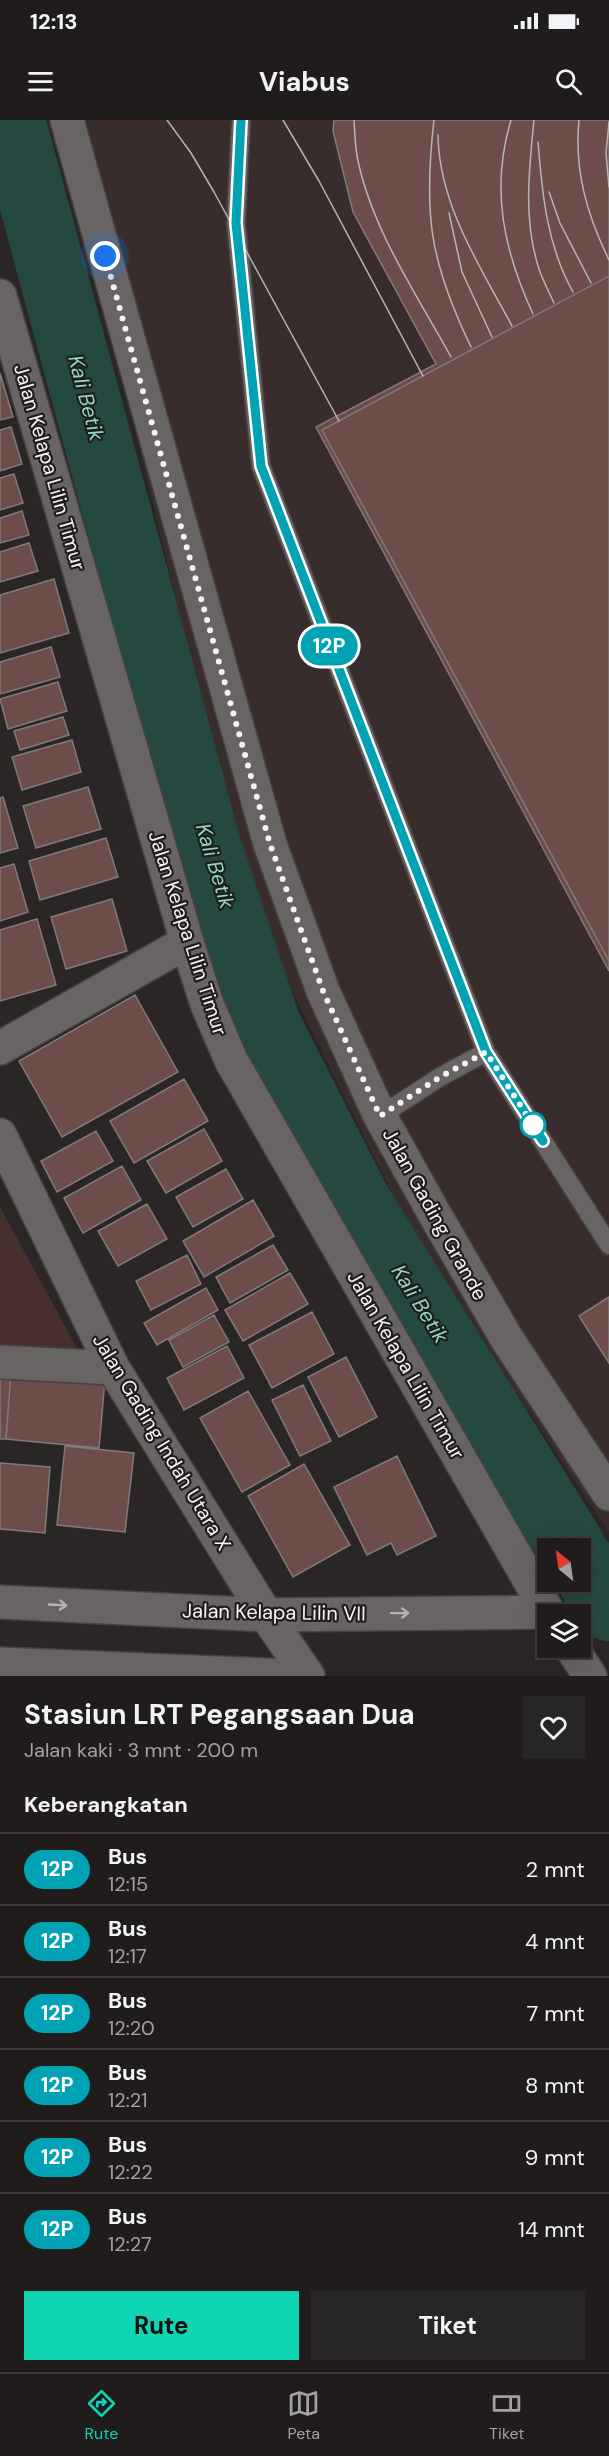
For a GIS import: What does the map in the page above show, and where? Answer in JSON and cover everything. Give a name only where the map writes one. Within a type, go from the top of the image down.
[{"type":"street","name":"Jalan Gading Grande","points":[[67,120],[270,844],[323,991],[380,1116],[507,1339],[609,1494]]},
{"type":"street","name":"Jalan Kelapa Lilin Timur","points":[[0,296],[207,1004],[231,1060],[543,1604]]},
{"type":"street","points":[[0,1048],[187,942]]},
{"type":"street","name":"Jalan Gading Indah Utara X","points":[[0,1135],[113,1368],[266,1615],[308,1676]]},
{"type":"street","points":[[0,1362],[113,1368]]},
{"type":"street","name":"Jalan Kelapa Lilin VII","points":[[0,1602],[266,1615],[537,1613]]},
{"type":"street","points":[[578,1658],[590,1676]]},
{"type":"street","points":[[0,1664],[68,1671],[289,1676]]},
{"type":"lane","points":[[241,120],[236,223],[261,466],[486,1052],[609,1245]]},
{"type":"lane","points":[[380,1116],[440,1077],[486,1052]]},
{"type":"shaded area","points":[[62,120],[609,120],[609,1532],[418,1246],[275,956],[213,757]]},
{"type":"shaded area","points":[[0,1207],[78,1350],[0,1346]]},
{"type":"building","points":[[334,120],[609,120],[609,971],[316,427],[436,364],[353,212],[333,131]]},
{"type":"building","points":[[609,276],[609,961],[322,430]]},
{"type":"building","points":[[0,373],[13,417],[0,420]]},
{"type":"building","points":[[11,427],[22,464],[0,471],[0,430]]},
{"type":"building","points":[[14,474],[23,503],[0,510],[0,478]]},
{"type":"building","points":[[22,511],[29,535],[0,543],[0,518]]},
{"type":"building","points":[[29,543],[38,571],[0,582],[0,552]]},
{"type":"building","points":[[54,579],[69,633],[0,653],[0,595]]},
{"type":"building","points":[[51,647],[60,677],[0,694],[0,662]]},
{"type":"building","points":[[58,682],[67,711],[8,729],[0,699]]},
{"type":"building","points":[[63,717],[69,735],[20,750],[14,731]]},
{"type":"building","points":[[72,740],[81,772],[22,790],[12,757]]},
{"type":"building","points":[[88,787],[101,829],[36,848],[23,806]]},
{"type":"building","points":[[3,797],[18,848],[0,853],[0,798]]},
{"type":"building","points":[[106,838],[118,877],[40,900],[29,861]]},
{"type":"building","points":[[14,864],[28,912],[0,921],[0,868]]},
{"type":"building","points":[[112,899],[127,951],[66,969],[51,917]]},
{"type":"building","points":[[37,919],[56,985],[0,1001],[0,930]]},
{"type":"building","points":[[135,995],[178,1072],[62,1137],[19,1061]]},
{"type":"building","points":[[184,1079],[208,1121],[134,1163],[110,1121]]},
{"type":"building","points":[[204,1129],[222,1161],[166,1193],[147,1161]]},
{"type":"building","points":[[96,1131],[113,1161],[57,1192],[41,1161]]},
{"type":"building","points":[[122,1166],[141,1200],[83,1233],[64,1198]]},
{"type":"building","points":[[226,1169],[243,1199],[193,1227],[176,1197]]},
{"type":"building","points":[[253,1200],[274,1236],[204,1277],[183,1241]]},
{"type":"building","points":[[147,1204],[167,1239],[118,1266],[98,1231]]},
{"type":"building","points":[[273,1245],[288,1270],[230,1303],[216,1277]]},
{"type":"building","points":[[187,1255],[201,1284],[151,1310],[136,1281]]},
{"type":"building","points":[[290,1273],[308,1304],[243,1341],[225,1310]]},
{"type":"building","points":[[206,1288],[218,1310],[157,1345],[144,1323]]},
{"type":"building","points":[[609,1297],[609,1363],[579,1316]]},
{"type":"building","points":[[312,1312],[334,1354],[272,1388],[249,1345]]},
{"type":"building","points":[[214,1315],[229,1342],[183,1367],[169,1340]]},
{"type":"building","points":[[227,1346],[244,1378],[184,1410],[167,1378]]},
{"type":"building","points":[[346,1357],[377,1417],[339,1437],[308,1377]]},
{"type":"building","points":[[0,1371],[11,1372],[6,1439],[0,1439]]},
{"type":"building","points":[[11,1372],[105,1380],[99,1448],[6,1439]]},
{"type":"building","points":[[303,1385],[331,1441],[300,1456],[272,1400]]},
{"type":"building","points":[[248,1391],[290,1465],[242,1492],[200,1418]]},
{"type":"building","points":[[65,1446],[134,1453],[125,1532],[57,1525]]},
{"type":"building","points":[[397,1456],[436,1536],[397,1555],[391,1543],[367,1555],[334,1487]]},
{"type":"building","points":[[0,1463],[50,1467],[45,1533],[0,1529]]},
{"type":"building","points":[[304,1464],[350,1545],[293,1577],[248,1496]]},
{"type":"waterway","name":"Kali Betik","points":[[11,120],[206,842],[267,1025],[357,1202],[566,1538]]},
{"type":"waterway","name":"Kali Betik","points":[[591,1578],[609,1607]]},
{"type":"tram line","points":[[167,120],[191,153],[214,192],[339,421]]},
{"type":"tram line","points":[[283,120],[319,181],[423,376]]},
{"type":"tram line","points":[[354,120],[358,161],[374,212],[397,262],[451,357]]},
{"type":"tram line","points":[[434,120],[429,183],[433,237],[446,289],[471,347]]},
{"type":"tram line","points":[[511,120],[502,171],[503,219],[514,267],[533,314]]},
{"type":"tram line","points":[[534,120],[530,157],[529,214],[539,269],[554,303]]},
{"type":"tram line","points":[[579,120],[580,174],[594,226],[609,260]]},
{"type":"tram line","points":[[609,122],[606,153],[609,187]]},
{"type":"tram line","points":[[438,135],[440,161],[453,210],[475,258],[512,326]]},
{"type":"tram line","points":[[538,142],[547,219],[557,256],[573,292]]},
{"type":"tram line","points":[[549,192],[560,223],[591,283]]},
{"type":"tram line","points":[[449,213],[462,272],[492,337]]},
{"type":"bus line","name":"12P","points":[[241,120],[236,223],[261,466],[486,1052],[543,1141]]},
{"type":"route","points":[[105,256],[270,844],[323,991],[380,1116],[440,1077],[486,1052],[533,1125]]}]
